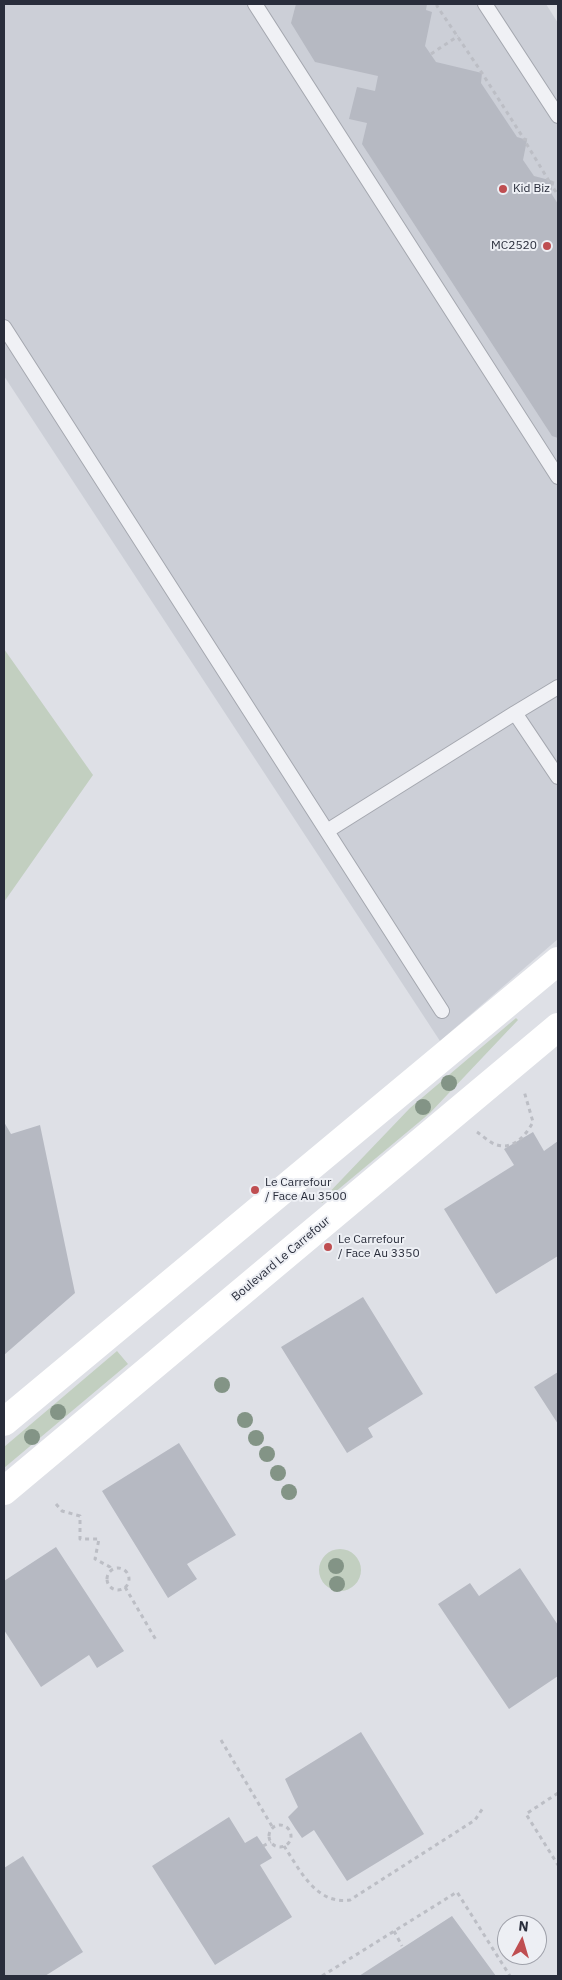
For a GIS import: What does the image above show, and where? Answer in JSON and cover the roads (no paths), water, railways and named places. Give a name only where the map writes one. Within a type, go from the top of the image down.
[{"type":"street","points":[[4,1422],[558,961]]},
{"type":"street","name":"Boulevard Le Carrefour","points":[[4,1491],[558,1027]]},
{"type":"lane","points":[[255,4],[558,477]]},
{"type":"lane","points":[[485,4],[558,116]]},
{"type":"lane","points":[[4,327],[442,1011]]},
{"type":"lane","points":[[327,831],[558,687]]},
{"type":"lane","points":[[515,713],[558,776]]},
{"type":"place","name":"Kid Biz","points":[[503,189]]},
{"type":"place","name":"MC2520","points":[[547,246]]},
{"type":"place","name":"Le Carrefour / Face Au 3500","points":[[255,1190]]},
{"type":"place","name":"Le Carrefour / Face Au 3350","points":[[328,1247]]}]
